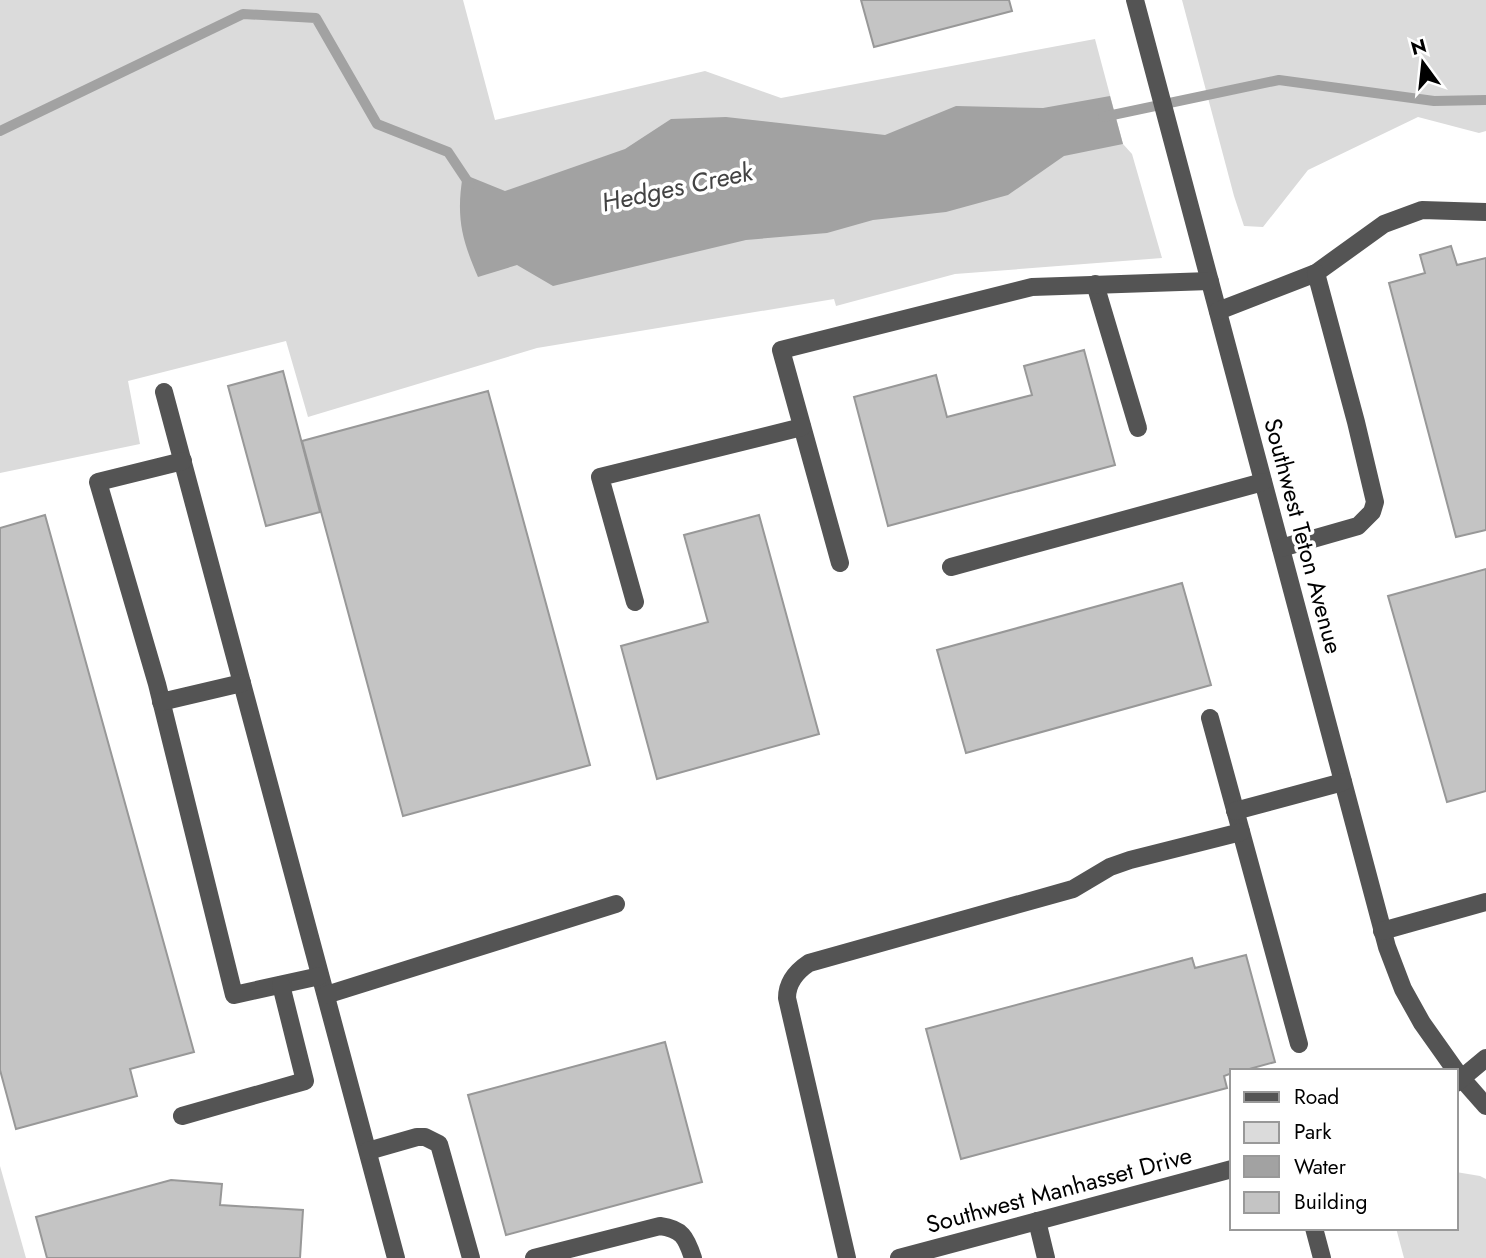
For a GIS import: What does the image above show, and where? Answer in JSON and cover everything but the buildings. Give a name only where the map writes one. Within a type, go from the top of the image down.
[{"type":"street","name":"Southwest Teton Avenue","points":[[1135,0],[1382,930],[1403,989],[1452,1069]]},
{"type":"street","points":[[1218,311],[1317,273],[1384,225],[1422,210],[1486,212]]},
{"type":"street","points":[[1281,548],[1358,526],[1372,512],[1375,502],[1317,273]]},
{"type":"street","points":[[839,563],[781,350],[1032,287],[1210,281]]},
{"type":"street","points":[[1095,284],[1138,428]]},
{"type":"street","points":[[164,392],[396,1258]]},
{"type":"street","points":[[635,602],[600,478],[802,427]]},
{"type":"street","points":[[183,461],[99,482],[161,702],[234,995],[320,976]]},
{"type":"street","points":[[951,567],[1263,482]]},
{"type":"street","points":[[161,702],[242,683]]},
{"type":"street","points":[[1210,718],[1299,1044]]},
{"type":"street","points":[[1236,811],[1343,782]]},
{"type":"street","points":[[848,1258],[787,998],[787,991],[798,971],[809,963],[1073,889],[1110,867],[1130,860],[1241,832]]},
{"type":"street","points":[[1382,930],[1486,902]]},
{"type":"street","points":[[326,995],[617,904]]},
{"type":"street","points":[[181,1116],[305,1081],[281,985]]},
{"type":"street","points":[[1458,1075],[1486,1058]]},
{"type":"street","name":"Southwest Teton Avenue","points":[[1458,1077],[1486,1106]]},
{"type":"street","points":[[368,1151],[416,1137],[425,1137],[439,1144],[471,1258]]},
{"type":"street","name":"Southwest Manhasset Drive","points":[[899,1258],[1230,1170]]},
{"type":"street","points":[[1037,1221],[1046,1258]]},
{"type":"street","points":[[534,1258],[660,1226],[674,1228],[683,1236],[693,1258]]},
{"type":"street","points":[[1315,1230],[1322,1258]]},
{"type":"green space","points":[[0,0],[463,0],[495,120],[705,71],[781,98],[1095,39],[1123,144],[1132,154],[1162,258],[955,274],[836,306],[834,299],[537,348],[308,417],[286,341],[128,381],[140,444],[0,473]]},
{"type":"green space","points":[[1182,0],[1486,0],[1486,131],[1479,133],[1418,117],[1308,170],[1263,227],[1244,226]]},
{"type":"green space","points":[[0,1166],[26,1258],[0,1258]]},
{"type":"green space","points":[[1458,1172],[1486,1179],[1486,1258],[1404,1258],[1397,1230],[1458,1230]]},
{"type":"water","points":[[1110,96],[1123,144],[1064,156],[1008,195],[946,212],[873,220],[827,233],[746,240],[553,286],[517,265],[478,277],[464,238],[460,215],[463,174],[505,191],[625,149],[671,119],[726,117],[885,135],[956,106],[1043,108]]},
{"type":"waterway","name":"Hedges Creek","points":[[0,131],[243,14],[316,18],[377,124],[448,152],[470,185]]},
{"type":"waterway","name":"Hedges Creek","points":[[1103,117],[1279,80],[1434,101],[1486,100]]}]
